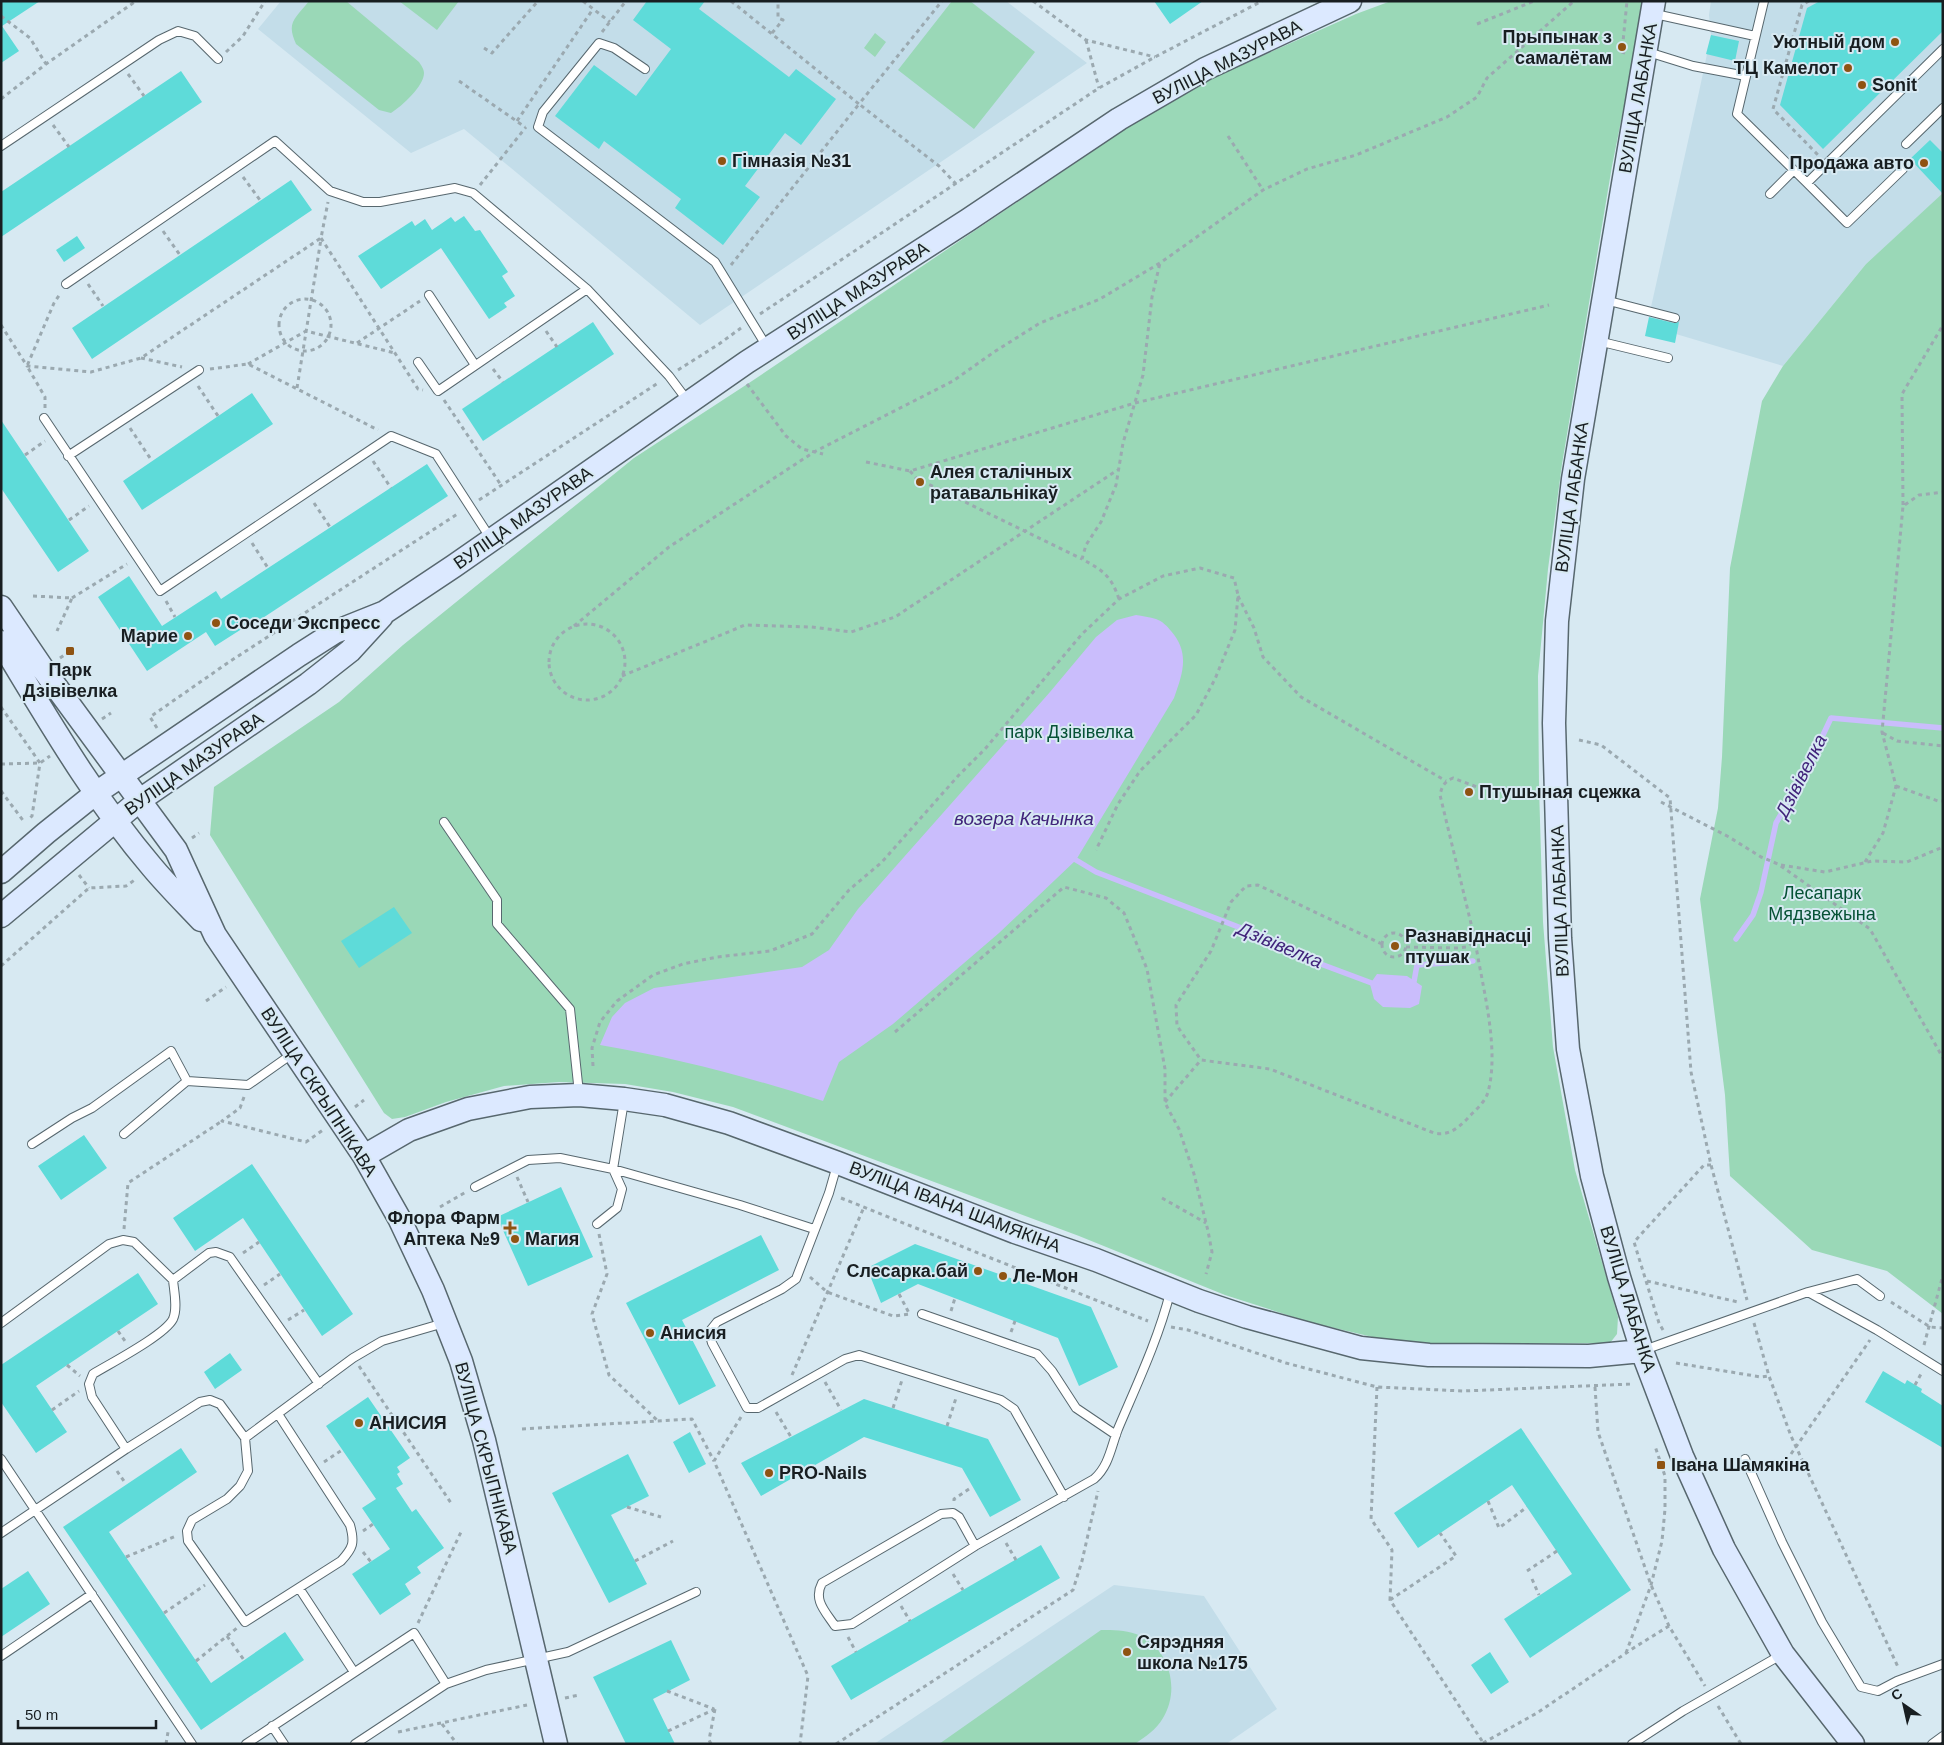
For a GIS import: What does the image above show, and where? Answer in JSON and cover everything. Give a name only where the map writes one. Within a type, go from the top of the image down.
[{"type":"main road","name":"ВУЛІЦА МАЗУРАВА","points":[[1,872],[46,833],[122,775],[335,632],[385,612],[768,348],[968,220],[1127,114],[1205,69],[1350,1]]},
{"type":"main road","name":"ВУЛІЦА ЛАБАНКА","points":[[1653,8],[1573,479],[1557,621],[1554,722],[1560,938],[1568,1049],[1592,1176],[1619,1276],[1642,1351],[1682,1456],[1724,1549],[1783,1654],[1853,1744]]},
{"type":"main road","name":"ВУЛІЦА СКРЫПНІКАВА","points":[[1,607],[176,850],[215,935],[364,1156],[399,1218],[433,1290],[461,1361],[484,1440],[556,1744]]},
{"type":"main road","name":"ВУЛІЦА МАЗУРАВА","points":[[1,916],[140,800],[308,684],[350,651],[385,612]]},
{"type":"main road","name":"ВУЛІЦА СКРЫПНІКАВА","points":[[1,642],[65,746],[115,820],[152,867],[215,935]]},
{"type":"main road","name":"ВУЛІЦА ІВАНА ШАМЯКІНА","points":[[364,1156],[409,1130],[468,1109],[530,1097],[579,1095],[624,1099],[665,1106],[728,1123],[838,1163],[1015,1232],[1096,1260],[1170,1291],[1247,1317],[1361,1348],[1429,1355],[1588,1356],[1642,1351]]},
{"type":"lane","points":[[1764,1],[1737,114],[1847,223],[1903,169]]},
{"type":"lane","points":[[1653,8],[1755,36]]},
{"type":"lane","points":[[1,146],[159,40],[178,31],[196,36],[218,59]]},
{"type":"lane","points":[[645,69],[614,48],[599,43],[542,112],[538,127],[715,262],[768,348]]},
{"type":"lane","points":[[1807,183],[1943,48]]},
{"type":"lane","points":[[1646,52],[1693,66],[1746,76]]},
{"type":"lane","points":[[1906,144],[1943,108]]},
{"type":"lane","points":[[66,284],[275,141],[330,191],[363,202],[380,202],[455,188],[473,193],[587,289],[669,376],[688,402]]},
{"type":"lane","points":[[1770,194],[1794,170]]},
{"type":"lane","points":[[418,362],[438,391],[587,289]]},
{"type":"lane","points":[[428,295],[475,366]]},
{"type":"lane","points":[[1604,300],[1675,318]]},
{"type":"lane","points":[[1596,340],[1668,358]]},
{"type":"lane","points":[[68,456],[199,370]]},
{"type":"lane","points":[[44,418],[160,592],[391,436],[436,454],[492,540]]},
{"type":"lane","points":[[444,822],[497,900],[497,924],[570,1009],[579,1095]]},
{"type":"lane","points":[[32,1144],[72,1118],[92,1108],[171,1051],[187,1081]]},
{"type":"lane","points":[[124,1134],[187,1081],[248,1084],[294,1053]]},
{"type":"lane","points":[[597,1224],[617,1208],[622,1189],[613,1169],[624,1099]]},
{"type":"lane","points":[[475,1187],[528,1160],[560,1158],[613,1169],[740,1205],[814,1229]]},
{"type":"lane","points":[[838,1163],[796,1279],[782,1289],[717,1322],[709,1332],[712,1343],[746,1408],[758,1408],[846,1359],[859,1355],[1001,1400],[1014,1409],[1064,1497]]},
{"type":"lane","points":[[1,1323],[109,1244],[123,1240],[134,1242],[173,1280],[174,1310],[173,1318],[168,1325],[162,1331],[93,1374],[89,1384],[92,1397],[126,1449]]},
{"type":"lane","points":[[173,1280],[209,1253],[216,1252],[230,1257],[319,1384]]},
{"type":"lane","points":[[1642,1351],[1808,1292],[1857,1279],[1880,1296]]},
{"type":"lane","points":[[975,1546],[959,1517],[953,1513],[940,1514],[822,1583],[818,1591],[819,1600],[835,1626],[852,1624],[975,1546],[1094,1480],[1102,1472],[1107,1462],[1116,1435],[1161,1326],[1170,1291]]},
{"type":"lane","points":[[1808,1292],[1877,1330],[1943,1371]]},
{"type":"lane","points":[[922,1314],[1037,1354],[1052,1371],[1076,1408],[1116,1435]]},
{"type":"lane","points":[[245,1438],[354,1358],[382,1342],[446,1322]]},
{"type":"lane","points":[[1,1533],[126,1449],[200,1402],[210,1400],[220,1404],[245,1438],[248,1471],[240,1486],[227,1499],[192,1520],[187,1531],[188,1541],[244,1622],[341,1561],[351,1550],[354,1538],[350,1525],[278,1414]]},
{"type":"lane","points":[[1,1459],[192,1744]]},
{"type":"lane","points":[[1745,1459],[1782,1542],[1822,1622],[1861,1687],[1878,1690],[1943,1664]]},
{"type":"lane","points":[[299,1588],[354,1672]]},
{"type":"lane","points":[[355,1744],[446,1684],[486,1670],[568,1652],[696,1592]]},
{"type":"lane","points":[[1,1656],[92,1594]]},
{"type":"lane","points":[[246,1744],[414,1633],[446,1684]]},
{"type":"lane","points":[[1632,1744],[1683,1711],[1783,1654]]},
{"type":"lane","points":[[272,1726],[284,1744]]},
{"type":"lane","points":[[1932,1744],[1943,1736]]},
{"type":"path","points":[[1,99],[46,64],[136,1]]},
{"type":"path","points":[[218,59],[242,36],[265,1]]},
{"type":"path","points":[[484,48],[492,53],[538,1]]},
{"type":"path","points":[[583,1],[610,22]]},
{"type":"path","points":[[731,1],[939,166],[956,184]]},
{"type":"path","points":[[772,33],[783,20],[778,18],[778,1]]},
{"type":"path","points":[[728,270],[942,1]]},
{"type":"path","points":[[1033,1],[1086,40],[1155,57]]},
{"type":"path","points":[[161,733],[150,717],[229,662],[719,344],[750,320],[1100,88],[1262,1]]},
{"type":"path","points":[[1477,24],[1534,1]]},
{"type":"path","points":[[574,626],[586,624],[599,626],[610,632],[618,640],[624,652],[625,664],[622,676],[615,687],[606,695],[594,699],[570,696],[552,678],[549,666],[550,653],[555,642],[563,632],[574,626],[669,547],[814,452],[953,381],[1040,323],[1100,299],[1160,263],[1263,190],[1307,169],[1356,155],[1447,117],[1477,96],[1487,78],[1574,1]]},
{"type":"path","points":[[1622,52],[1627,1]]},
{"type":"path","points":[[1809,1],[1802,5],[1773,109],[1826,164]]},
{"type":"path","points":[[517,121],[593,9]]},
{"type":"path","points":[[1,16],[30,38],[46,64]]},
{"type":"path","points":[[1086,40],[1100,88]]},
{"type":"path","points":[[122,65],[144,96]]},
{"type":"path","points":[[459,81],[526,128]]},
{"type":"path","points":[[46,116],[69,147]]},
{"type":"path","points":[[1228,136],[1263,190]]},
{"type":"path","points":[[237,168],[260,200]]},
{"type":"path","points":[[296,389],[330,191]]},
{"type":"path","points":[[157,222],[180,254]]},
{"type":"path","points":[[26,366],[91,372],[141,358],[322,238]]},
{"type":"path","points":[[1082,559],[1086,545],[1101,522],[1116,485],[1123,443],[1144,375],[1152,297],[1160,263]]},
{"type":"path","points":[[81,274],[103,306]]},
{"type":"path","points":[[26,366],[54,304],[66,284]]},
{"type":"path","points":[[356,343],[428,295]]},
{"type":"path","points":[[311,300],[325,307],[331,321],[329,336],[318,348],[303,352],[290,347],[279,328],[283,312],[288,305],[295,301],[311,300]]},
{"type":"path","points":[[866,462],[910,471],[1136,403],[1549,305]]},
{"type":"path","points":[[539,322],[557,347]]},
{"type":"path","points":[[1,325],[45,397]]},
{"type":"path","points":[[1865,862],[1883,833],[1896,786],[1882,732],[1903,506],[1902,394],[1943,325]]},
{"type":"path","points":[[141,358],[199,370],[248,364],[306,331],[395,353]]},
{"type":"path","points":[[248,364],[391,436]]},
{"type":"path","points":[[736,370],[786,436],[802,449],[823,454]]},
{"type":"path","points":[[191,375],[218,416]]},
{"type":"path","points":[[124,420],[152,461]]},
{"type":"path","points":[[24,455],[55,435]]},
{"type":"path","points":[[367,453],[390,488]]},
{"type":"path","points":[[622,676],[744,625],[811,627],[852,632],[895,617],[1119,469]]},
{"type":"path","points":[[910,471],[916,478],[1098,568],[1113,582],[1119,600]]},
{"type":"path","points":[[1903,506],[1919,495],[1943,492]]},
{"type":"path","points":[[306,493],[330,527]]},
{"type":"path","points":[[68,520],[98,500]]},
{"type":"path","points":[[245,533],[268,568]]},
{"type":"path","points":[[33,596],[72,598],[138,558]]},
{"type":"path","points":[[593,1066],[592,1048],[600,1022],[617,1001],[653,975],[683,964],[770,951],[812,934],[850,890],[882,862],[985,748],[1082,634],[1119,600],[1163,576],[1200,568],[1234,578],[1238,595],[1254,628],[1263,657],[1301,697],[1446,781]]},
{"type":"path","points":[[160,592],[175,617]]},
{"type":"path","points":[[1096,850],[1118,804],[1140,771],[1196,715],[1215,679],[1236,630],[1238,595]]},
{"type":"path","points":[[57,631],[72,598]]},
{"type":"path","points":[[1,707],[40,763],[32,816]]},
{"type":"path","points":[[1882,732],[1897,741],[1943,746]]},
{"type":"path","points":[[1579,740],[1601,745],[1670,798],[1691,1072],[1711,1165],[1769,1376],[1796,1448],[1899,1669],[1897,1681]]},
{"type":"path","points":[[1,764],[40,763],[52,754]]},
{"type":"path","points":[[1382,944],[1388,934],[1396,933],[1404,939],[1406,947],[1402,954],[1394,956],[1387,954],[1382,944],[1258,885],[1246,886],[1231,902],[1211,951],[1176,1005],[1177,1026],[1201,1060],[1270,1069],[1434,1134],[1450,1133],[1480,1106],[1488,1094],[1493,1050],[1475,940],[1440,795],[1442,786],[1446,781],[1453,778],[1485,790]]},
{"type":"path","points":[[1896,786],[1938,801],[1943,801]]},
{"type":"path","points":[[1,791],[25,823]]},
{"type":"path","points":[[1661,802],[1778,864],[1870,929],[1943,1058]]},
{"type":"path","points":[[1778,864],[1824,872],[1872,861],[1907,862],[1943,847]]},
{"type":"path","points":[[78,874],[89,888]]},
{"type":"path","points":[[1,966],[89,888],[126,886],[139,877]]},
{"type":"path","points":[[895,1032],[1064,887],[1106,898],[1124,913],[1147,969],[1165,1069],[1165,1103],[1179,1129],[1194,1174],[1212,1252],[1206,1274]]},
{"type":"path","points":[[1406,947],[1467,947],[1475,940]]},
{"type":"path","points":[[206,1001],[242,976]]},
{"type":"path","points":[[1165,1103],[1201,1060]]},
{"type":"path","points":[[123,1240],[128,1183],[240,1108],[248,1084]]},
{"type":"path","points":[[222,1121],[306,1142]]},
{"type":"path","points":[[1655,1313],[1647,1280],[1634,1242],[1704,1165],[1711,1165]]},
{"type":"path","points":[[513,1168],[528,1202]]},
{"type":"path","points":[[440,1207],[475,1187]]},
{"type":"path","points":[[1162,1198],[1206,1224]]},
{"type":"path","points":[[784,1394],[864,1207]]},
{"type":"path","points":[[597,1224],[608,1274],[592,1314],[609,1375],[658,1421]]},
{"type":"path","points":[[232,1261],[259,1242]]},
{"type":"path","points":[[800,1269],[827,1292],[893,1316],[922,1314]]},
{"type":"path","points":[[254,1291],[280,1274]]},
{"type":"path","points":[[1920,1357],[1930,1327],[1943,1275]]},
{"type":"path","points":[[1647,1280],[1739,1303]]},
{"type":"path","points":[[899,1294],[909,1314]]},
{"type":"path","points":[[1880,1296],[1930,1327],[1943,1328]]},
{"type":"path","points":[[279,1326],[304,1310]]},
{"type":"path","points":[[1791,1454],[1877,1330]]},
{"type":"path","points":[[354,1358],[451,1503]]},
{"type":"path","points":[[1676,1363],[1761,1377],[1769,1376]]},
{"type":"path","points":[[893,1408],[905,1370]]},
{"type":"path","points":[[820,1374],[841,1410]]},
{"type":"path","points":[[52,1410],[89,1384]]},
{"type":"path","points":[[947,1426],[960,1387]]},
{"type":"path","points":[[1377,1387],[1371,1519],[1392,1550],[1390,1600],[1484,1744],[1537,1713],[1669,1626]]},
{"type":"path","points":[[1595,1387],[1598,1432],[1651,1585],[1669,1626],[1741,1744]]},
{"type":"path","points":[[770,1401],[791,1437]]},
{"type":"path","points":[[714,1461],[746,1408]]},
{"type":"path","points":[[522,1429],[692,1419],[714,1461],[808,1676],[800,1744]]},
{"type":"path","points":[[314,1469],[342,1450]]},
{"type":"path","points":[[110,1460],[126,1484]]},
{"type":"path","points":[[836,1744],[1073,1590],[1082,1561],[1102,1472]]},
{"type":"path","points":[[1626,1653],[1651,1585],[1662,1541],[1666,1496],[1665,1476]]},
{"type":"path","points":[[953,1513],[954,1499],[972,1487]]},
{"type":"path","points":[[1488,1502],[1499,1528],[1528,1508]]},
{"type":"path","points":[[627,1507],[661,1516]]},
{"type":"path","points":[[126,1557],[187,1531]]},
{"type":"path","points":[[414,1633],[461,1532]]},
{"type":"path","points":[[999,1532],[1016,1560]]},
{"type":"path","points":[[1390,1600],[1456,1556],[1440,1533]]},
{"type":"path","points":[[635,1561],[673,1541]]},
{"type":"path","points":[[1527,1572],[1557,1552]]},
{"type":"path","points":[[946,1564],[963,1590]]},
{"type":"path","points":[[164,1612],[214,1579]]},
{"type":"path","points":[[1532,1579],[1540,1595]]},
{"type":"path","points":[[196,1661],[244,1622]]},
{"type":"path","points":[[228,1636],[244,1660]]},
{"type":"path","points":[[667,1692],[715,1709]]},
{"type":"path","points":[[397,1732],[579,1695]]},
{"type":"path","points":[[668,1731],[715,1709]]},
{"type":"path","points":[[711,1744],[709,1740],[715,1709]]},
{"type":"path","points":[[442,1724],[457,1744]]},
{"type":"shaded area","name":"Гімназія №31","points":[[281,1],[1006,1],[1087,63],[700,325],[464,129],[411,153],[258,29]]},
{"type":"shaded area","points":[[1711,1],[1943,1],[1943,194],[1866,264],[1783,366],[1676,334],[1679,322],[1649,316],[1711,35],[1709,15]]},
{"type":"shaded area","name":"Сярэдняя школа №175","points":[[1114,1585],[1204,1596],[1277,1709],[1226,1744],[874,1744]]},
{"type":"green space","points":[[309,1],[346,1],[419,62],[424,73],[423,78],[412,95],[401,106],[391,113],[379,110],[296,44],[292,25]]},
{"type":"green space","points":[[399,1],[459,1],[437,30]]},
{"type":"green space","points":[[952,1],[970,1],[1035,52],[974,129],[898,70]]},
{"type":"green space","name":"парк Дзівівелка","points":[[1391,1],[1645,1],[1612,166],[1562,464],[1548,569],[1538,676],[1543,922],[1553,1047],[1575,1170],[1618,1317],[1617,1334],[1610,1343],[1398,1343],[1309,1322],[1225,1295],[1079,1236],[733,1107],[673,1092],[625,1084],[559,1082],[504,1086],[446,1102],[405,1117],[392,1119],[384,1113],[210,835],[214,787],[339,702],[403,645],[634,458],[752,381],[1130,126],[1217,76],[1356,14]]},
{"type":"green space","points":[[875,33],[886,42],[875,57],[864,48]]},
{"type":"green space","name":"Лесапарк Мядзвежына","points":[[1943,193],[1943,1314],[1887,1271],[1812,1250],[1730,1176],[1725,1095],[1700,899],[1718,808],[1730,568],[1762,401],[1783,366],[1866,264]]},
{"type":"green space","points":[[1101,1630],[1128,1632],[1147,1640],[1157,1648],[1169,1670],[1171,1694],[1163,1718],[1157,1726],[1135,1744],[939,1744]]},
{"type":"water","name":"возера Качынка","points":[[1136,615],[1156,619],[1168,627],[1181,647],[1183,655],[1182,672],[1174,698],[1076,860],[999,933],[893,1024],[839,1062],[823,1101],[712,1069],[600,1045],[612,1017],[625,1003],[654,988],[802,967],[829,950],[858,909],[1050,692],[1096,637],[1117,620]]},
{"type":"water","points":[[1377,974],[1407,976],[1422,986],[1419,1004],[1410,1008],[1383,1007],[1374,999],[1370,984]]},
{"type":"building","points":[[1,1],[40,1],[2,26],[19,51],[1,63]]},
{"type":"building","points":[[647,1],[705,1],[699,9],[789,77],[796,69],[836,99],[801,145],[785,133],[745,186],[760,197],[723,245],[675,208],[681,199],[604,141],[599,149],[555,116],[594,65],[636,96],[671,49],[633,20]]},
{"type":"building","points":[[1154,1],[1203,1],[1170,24]]},
{"type":"building","name":"ТЦ Камелот","points":[[1820,1],[1943,1],[1943,31],[1823,149],[1780,105],[1807,8]]},
{"type":"building","points":[[1711,35],[1739,41],[1735,61],[1706,54]]},
{"type":"building","points":[[181,71],[202,102],[1,237],[1,192]]},
{"type":"building","points":[[1930,140],[1943,153],[1943,194],[1910,159]]},
{"type":"building","points":[[291,180],[312,210],[92,359],[72,328]]},
{"type":"building","points":[[464,216],[475,231],[480,230],[508,272],[502,276],[515,296],[504,303],[507,307],[489,319],[441,248],[381,289],[358,256],[412,221],[415,226],[425,219],[432,230],[451,217],[455,222]]},
{"type":"building","points":[[77,236],[85,248],[64,262],[56,250]]},
{"type":"building","points":[[1649,317],[1674,323],[1679,322],[1675,343],[1645,336]]},
{"type":"building","points":[[593,322],[614,354],[483,441],[462,409]]},
{"type":"building","points":[[252,393],[273,424],[142,510],[123,481]]},
{"type":"building","points":[[1,420],[89,551],[58,572],[1,488]]},
{"type":"building","points":[[427,464],[448,496],[249,627],[248,625],[215,646],[206,632],[147,671],[98,597],[129,576],[162,626],[216,591],[221,599]]},
{"type":"building","points":[[394,907],[412,933],[359,968],[341,941]]},
{"type":"building","points":[[84,1135],[107,1168],[61,1200],[38,1166]]},
{"type":"building","points":[[252,1164],[353,1314],[322,1336],[243,1218],[195,1251],[173,1218]]},
{"type":"building","points":[[561,1187],[593,1257],[528,1286],[497,1217]]},
{"type":"building","points":[[761,1235],[779,1270],[682,1320],[716,1386],[679,1405],[626,1303]]},
{"type":"building","points":[[915,1244],[1091,1307],[1118,1367],[1079,1386],[1058,1338],[918,1284],[881,1303],[867,1268]]},
{"type":"building","points":[[138,1273],[158,1304],[36,1386],[67,1432],[36,1453],[1,1402],[1,1365]]},
{"type":"building","points":[[230,1353],[242,1370],[215,1389],[204,1372]]},
{"type":"building","points":[[1883,1371],[1905,1384],[1907,1380],[1922,1389],[1921,1392],[1943,1406],[1943,1448],[1865,1402]]},
{"type":"building","points":[[368,1397],[410,1458],[397,1467],[400,1472],[397,1474],[403,1484],[396,1488],[412,1512],[416,1509],[444,1548],[417,1567],[421,1573],[405,1584],[411,1594],[380,1615],[352,1574],[390,1549],[362,1508],[376,1499],[326,1426]]},
{"type":"building","points":[[864,1399],[988,1439],[1021,1500],[990,1517],[962,1468],[864,1437],[761,1496],[741,1463]]},
{"type":"building","points":[[1521,1428],[1631,1590],[1530,1658],[1504,1619],[1572,1574],[1512,1485],[1418,1548],[1394,1513]]},
{"type":"building","points":[[690,1432],[706,1464],[689,1473],[673,1442]]},
{"type":"building","points":[[181,1448],[197,1472],[109,1532],[211,1683],[285,1632],[304,1660],[201,1730],[63,1527]]},
{"type":"building","points":[[628,1454],[649,1496],[611,1515],[647,1584],[609,1603],[552,1493]]},
{"type":"building","points":[[1041,1545],[1060,1578],[851,1700],[831,1666]]},
{"type":"building","points":[[28,1571],[50,1604],[1,1637],[1,1589]]},
{"type":"building","points":[[671,1640],[690,1680],[653,1699],[675,1744],[626,1744],[593,1677]]},
{"type":"building","points":[[1490,1652],[1509,1682],[1491,1694],[1471,1665]]},
{"type":"waterway","name":"Дзівівелка","points":[[1736,939],[1753,915],[1761,892],[1776,823],[1805,773],[1831,718],[1943,728]]},
{"type":"waterway","name":"Дзівівелка","points":[[1076,860],[1096,872],[1272,940],[1310,960],[1377,985]]},
{"type":"waterway","name":"Дзівівелка","points":[[1413,987],[1417,965],[1473,961]]},
{"type":"place","name":"Уютный дом","points":[[1895,42]]},
{"type":"place","name":"Прыпынак з самалётам","points":[[1622,47]]},
{"type":"place","name":"ТЦ Камелот","points":[[1848,68]]},
{"type":"place","name":"Sonit","points":[[1862,85]]},
{"type":"place","name":"Гімназія №31","points":[[722,161]]},
{"type":"place","name":"Продажа авто","points":[[1924,163]]},
{"type":"place","name":"Алея сталічных ратавальнікаў","points":[[920,482]]},
{"type":"place","name":"Соседи Экспресс","points":[[216,623]]},
{"type":"place","name":"Марие","points":[[188,636]]},
{"type":"place","name":"Парк Дзівівелка","points":[[70,651]]},
{"type":"place","name":"Птушыная сцежка","points":[[1469,792]]},
{"type":"place","name":"Разнавіднасці птушак","points":[[1395,946]]},
{"type":"place","name":"Флора Фарм Аптека №9","points":[[510,1228]]},
{"type":"place","name":"Магия","points":[[515,1239]]},
{"type":"place","name":"Слесарка.бай","points":[[978,1271]]},
{"type":"place","name":"Ле-Мон","points":[[1003,1276]]},
{"type":"place","name":"Анисия","points":[[650,1333]]},
{"type":"place","name":"АНИСИЯ","points":[[359,1423]]},
{"type":"place","name":"Івана Шамякіна","points":[[1661,1465]]},
{"type":"place","name":"PRO-Nails","points":[[769,1473]]},
{"type":"place","name":"Сярэдняя школа №175","points":[[1127,1652]]}]
